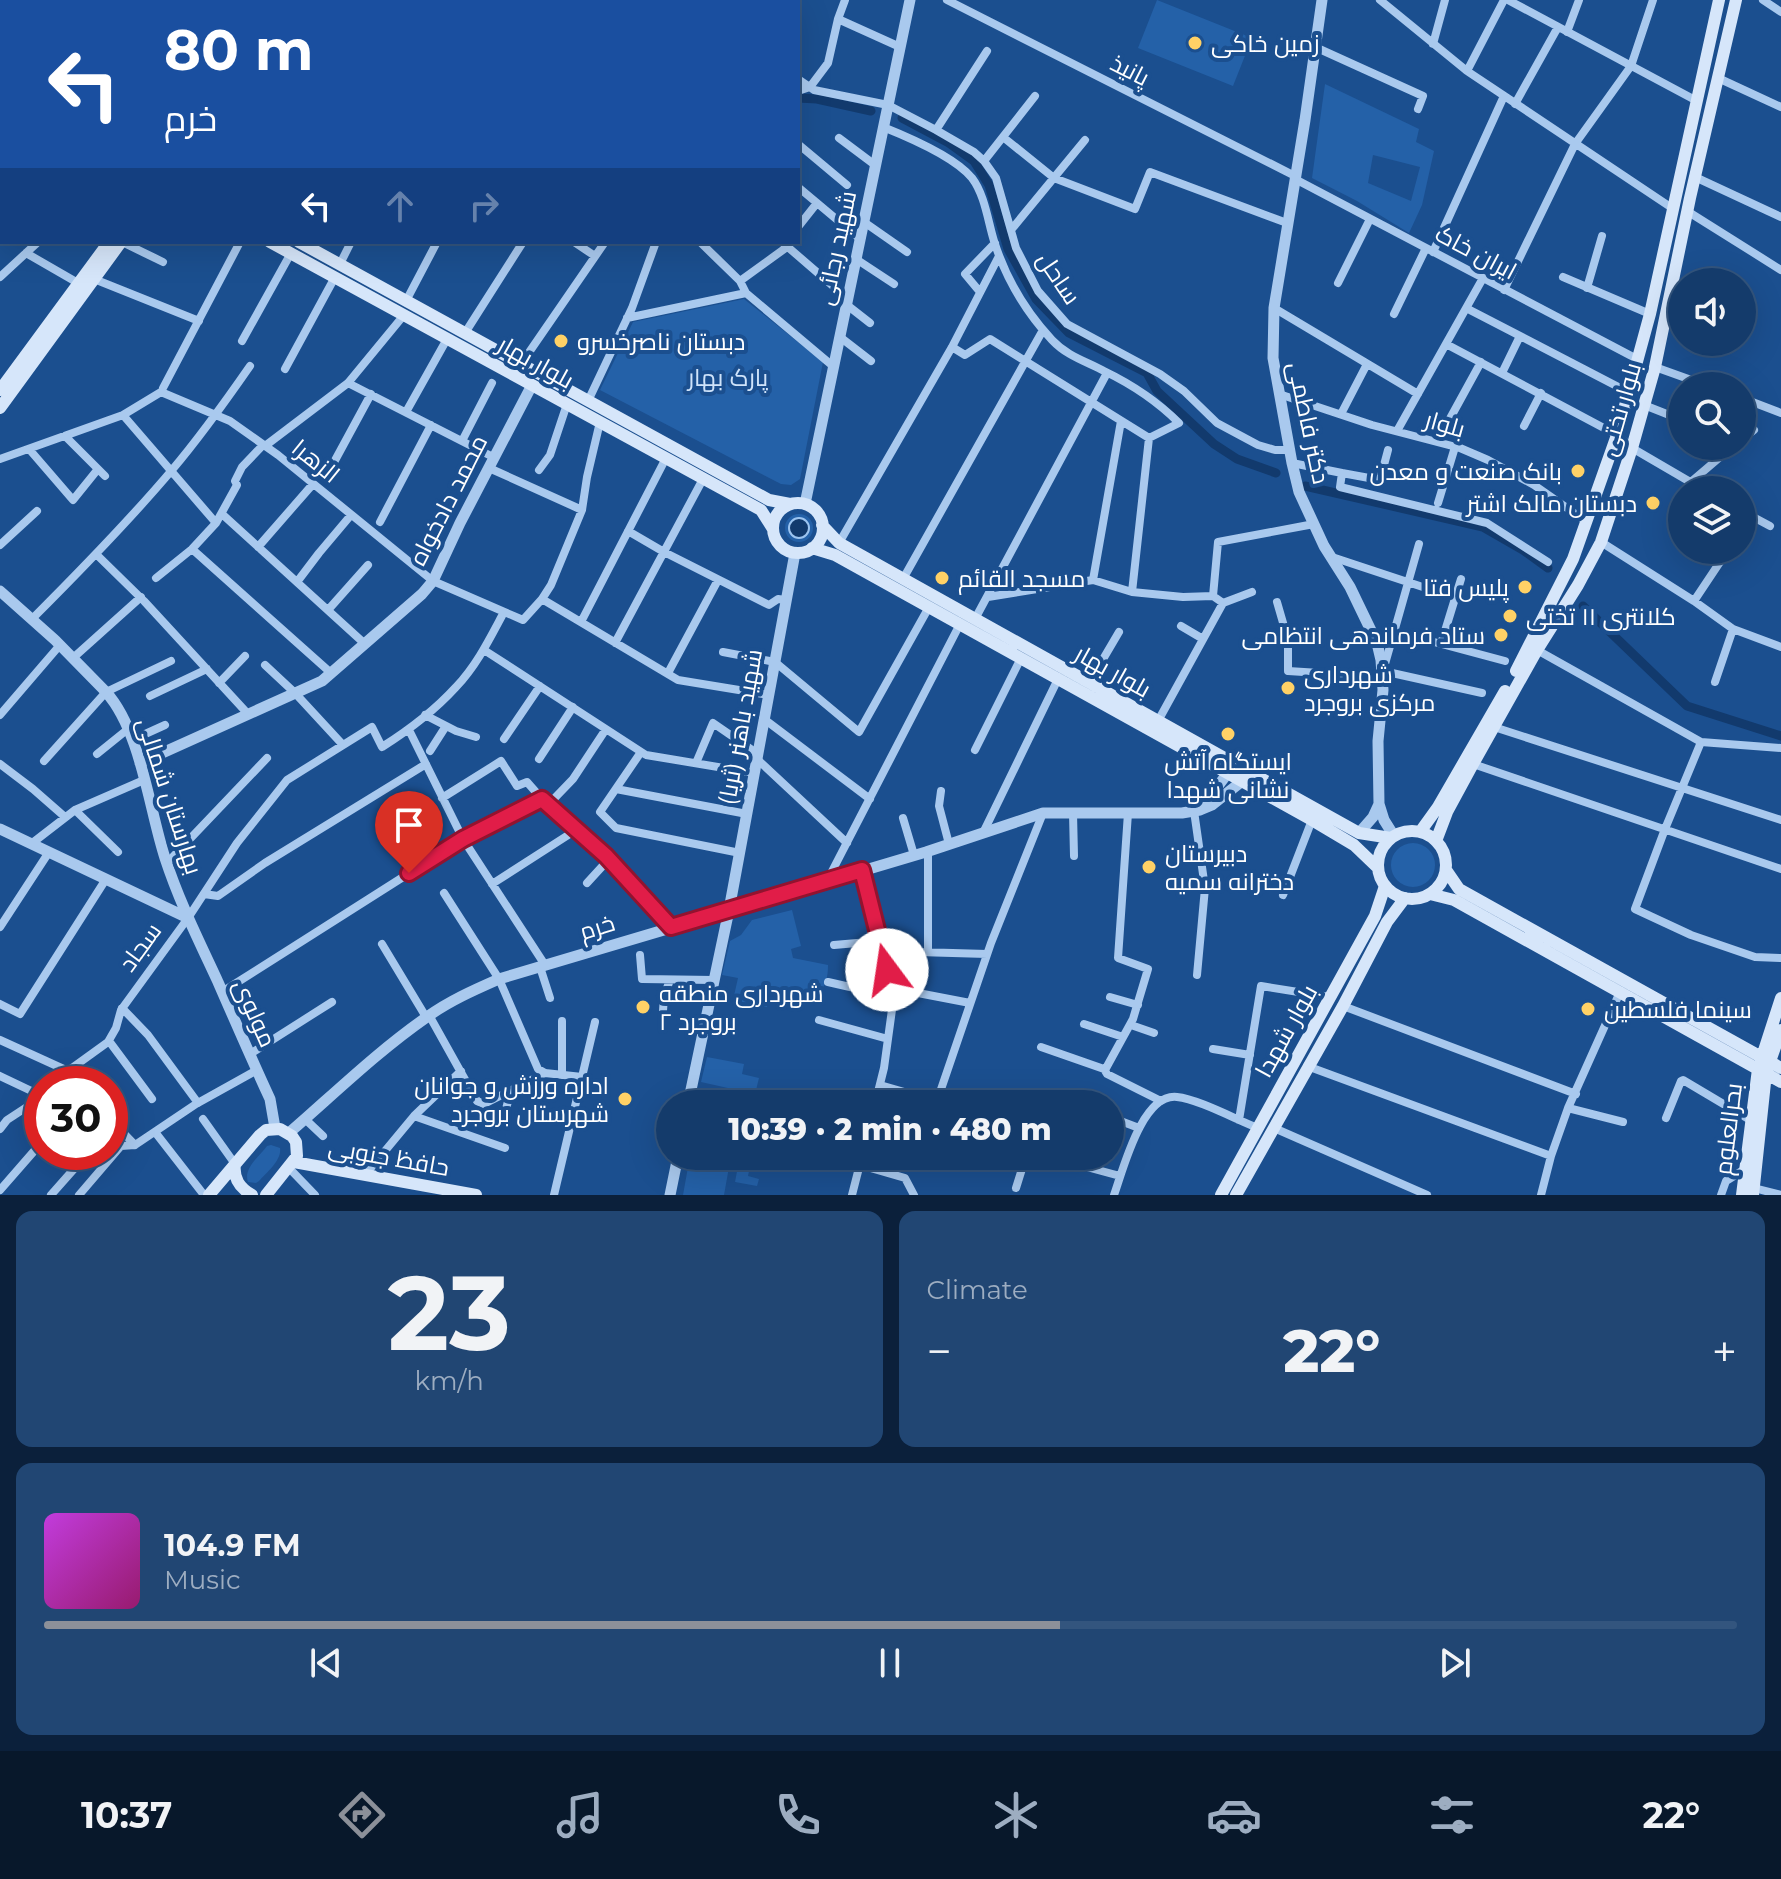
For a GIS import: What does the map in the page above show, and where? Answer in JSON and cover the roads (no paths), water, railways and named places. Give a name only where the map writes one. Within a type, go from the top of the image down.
[{"type":"main road","name":"بلوار تختی","points":[[1420,832],[1438,807],[1519,665],[1573,559],[1587,522],[1639,360],[1719,0]]},
{"type":"main road","name":"بلوار تختی","points":[[1436,841],[1447,812],[1473,764],[1601,542],[1655,367],[1736,0]]},
{"type":"main road","points":[[1681,171],[1695,177]]},
{"type":"main road","points":[[0,390],[107,244]]},
{"type":"main road","points":[[0,408],[120,244]]},
{"type":"main road","name":"بلوار بهار","points":[[274,244],[335,277],[358,282],[406,301],[588,401],[666,458],[761,510],[773,529]]},
{"type":"main road","name":"بلوار بهار","points":[[303,244],[340,264],[358,282],[404,315],[600,422],[630,431],[769,500],[790,504]]},
{"type":"main road","points":[[790,504],[805,504],[817,512],[822,525],[821,538],[807,551],[795,553],[782,547],[773,529],[778,514],[790,504]]},
{"type":"main road","name":"بلوار بهار","points":[[822,525],[839,543],[1359,833],[1393,837]]},
{"type":"main road","name":"بلوار بهار","points":[[812,548],[835,555],[1312,820],[1354,845],[1378,868]]},
{"type":"main road","points":[[1446,870],[1439,886],[1418,899],[1394,894],[1385,886],[1378,868],[1380,855],[1393,837],[1405,832],[1420,832],[1436,841],[1444,854],[1446,870],[1459,889],[1767,1066],[1781,1082]]},
{"type":"main road","name":"بلوار شهدا","points":[[1221,1195],[1375,916],[1385,886]]},
{"type":"main road","points":[[1430,894],[1454,900],[1620,992],[1767,1066]]},
{"type":"main road","name":"بلوار شهدا","points":[[1236,1195],[1387,922],[1405,898]]},
{"type":"main road","points":[[1767,1066],[1781,998]]},
{"type":"main road","points":[[1767,1066],[1781,1030]]},
{"type":"main road","name":"بحرالعلوم","points":[[1750,1193],[1745,1169],[1752,1121],[1767,1066]]},
{"type":"main road","name":"بحرالعلوم","points":[[1750,1193],[1767,1066]]},
{"type":"main road","points":[[209,1192],[260,1135],[275,1128],[289,1133],[297,1149],[291,1165],[266,1195]]},
{"type":"main road","points":[[235,1164],[238,1182],[252,1195]]},
{"type":"main road","name":"حافظ جنوبی","points":[[291,1165],[365,1175],[408,1189],[476,1195]]},
{"type":"main road","points":[[209,1192],[230,1187],[242,1195]]},
{"type":"street","points":[[800,90],[810,87],[828,63],[845,0]]},
{"type":"street","name":"شهید رجائی","points":[[805,504],[910,0]]},
{"type":"street","name":"پانیذ","points":[[947,0],[1295,178]]},
{"type":"street","name":"دکتر فاطمی","points":[[1322,0],[1274,308],[1273,358],[1299,492],[1377,643],[1383,674],[1378,741],[1379,804],[1393,837]]},
{"type":"street","points":[[1380,0],[1467,71],[1672,208]]},
{"type":"street","points":[[1433,44],[1445,0]]},
{"type":"street","points":[[1467,71],[1506,0],[1697,101]]},
{"type":"street","points":[[1567,32],[1579,0]]},
{"type":"street","points":[[1504,290],[1575,144],[1631,66],[1653,0]]},
{"type":"street","points":[[1763,0],[1781,12]]},
{"type":"street","points":[[838,19],[900,47]]},
{"type":"street","points":[[1515,104],[1558,27]]},
{"type":"street","points":[[1315,47],[1423,96],[1418,109]]},
{"type":"street","points":[[936,130],[987,51]]},
{"type":"street","points":[[1718,78],[1781,107]]},
{"type":"street","points":[[800,80],[810,87]]},
{"type":"street","name":"ساحل","points":[[810,87],[888,105],[974,152],[996,178],[1016,248],[1038,291],[1067,324],[1160,374],[1184,391],[1217,423],[1258,445],[1289,450]]},
{"type":"street","points":[[984,161],[1035,96]]},
{"type":"street","points":[[1394,314],[1429,250],[1504,96]]},
{"type":"street","name":"ساحل","points":[[883,127],[937,152],[972,178],[982,199],[999,256],[1023,304],[1043,330],[1066,354],[1107,373],[1161,405],[1179,423],[1149,438]]},
{"type":"street","points":[[1003,137],[1054,178],[1135,209],[1150,172],[1287,223]]},
{"type":"street","points":[[839,138],[875,165]]},
{"type":"street","points":[[1011,230],[1085,140]]},
{"type":"street","points":[[800,146],[847,185]]},
{"type":"street","points":[[1695,177],[1781,217]]},
{"type":"street","name":"ایران خاک","points":[[1295,178],[1639,360]]},
{"type":"street","points":[[800,189],[860,239]]},
{"type":"street","points":[[800,224],[817,203]]},
{"type":"street","points":[[1687,211],[1780,267]]},
{"type":"street","points":[[1338,283],[1370,219]]},
{"type":"street","points":[[864,222],[907,252]]},
{"type":"street","points":[[1587,288],[1602,236]]},
{"type":"street","points":[[980,292],[965,274],[995,243]]},
{"type":"street","points":[[0,277],[36,244]]},
{"type":"street","points":[[125,244],[163,262]]},
{"type":"street","points":[[0,459],[123,415],[162,390],[239,244]]},
{"type":"street","points":[[340,264],[350,244]]},
{"type":"street","points":[[406,301],[436,244]]},
{"type":"street","points":[[465,333],[522,244]]},
{"type":"street","points":[[577,244],[595,256]]},
{"type":"street","points":[[521,364],[604,244]]},
{"type":"street","points":[[588,401],[627,318],[655,244]]},
{"type":"street","points":[[702,244],[740,281],[746,293],[834,367]]},
{"type":"street","points":[[740,281],[785,244],[870,323]]},
{"type":"street","points":[[26,253],[78,283]]},
{"type":"street","points":[[242,341],[291,253]]},
{"type":"street","points":[[839,543],[952,347],[999,256]]},
{"type":"street","points":[[856,259],[894,284]]},
{"type":"street","points":[[285,369],[335,277]]},
{"type":"street","points":[[1563,277],[1650,314]]},
{"type":"street","points":[[1397,431],[1483,278]]},
{"type":"street","points":[[94,279],[199,321]]},
{"type":"street","points":[[627,318],[746,293]]},
{"type":"street","points":[[1274,308],[1418,394]]},
{"type":"street","points":[[1466,308],[1630,393]]},
{"type":"street","points":[[156,578],[192,549],[216,523],[237,485],[235,481],[242,467],[264,445],[348,383],[404,315]]},
{"type":"street","points":[[903,579],[1043,330]]},
{"type":"street","points":[[1502,373],[1520,336]]},
{"type":"street","points":[[840,337],[871,361]]},
{"type":"street","points":[[406,412],[447,339]]},
{"type":"street","points":[[952,347],[965,355],[990,339],[1149,438],[1132,592]]},
{"type":"street","points":[[1446,344],[1617,435],[1632,448],[1683,476]]},
{"type":"street","points":[[1447,424],[1481,362]]},
{"type":"street","points":[[1341,414],[1367,364]]},
{"type":"street","points":[[32,619],[171,472],[250,366]]},
{"type":"street","points":[[1655,367],[1669,372]]},
{"type":"street","points":[[975,619],[1107,373]]},
{"type":"street","points":[[348,383],[462,441],[492,463],[582,510]]},
{"type":"street","points":[[462,441],[492,383]]},
{"type":"street","name":"محمد دادخواه","points":[[140,763],[322,681],[422,594],[433,581],[532,385]]},
{"type":"street","name":"الزهرا","points":[[162,390],[230,421],[433,581],[523,620],[542,599]]},
{"type":"street","points":[[1524,426],[1541,393]]},
{"type":"street","points":[[326,477],[371,394]]},
{"type":"street","name":"بلوار","points":[[1279,394],[1455,447],[1488,460],[1587,522]]},
{"type":"street","points":[[1756,403],[1781,413]]},
{"type":"street","points":[[539,470],[550,455],[567,404]]},
{"type":"street","points":[[1644,405],[1668,414]]},
{"type":"street","points":[[123,415],[216,523]]},
{"type":"street","points":[[1093,580],[1121,421]]},
{"type":"street","points":[[600,422],[582,510],[551,585],[542,599],[678,680],[769,695]]},
{"type":"street","points":[[380,522],[431,425]]},
{"type":"street","points":[[29,449],[73,500],[102,472],[65,436]]},
{"type":"street","points":[[1438,503],[1455,447]]},
{"type":"street","points":[[1292,463],[1380,480],[1388,450]]},
{"type":"street","points":[[581,622],[666,458]]},
{"type":"street","points":[[1698,476],[1717,460]]},
{"type":"street","points":[[1342,473],[1340,487],[1487,523],[1548,562]]},
{"type":"street","points":[[615,643],[703,479]]},
{"type":"street","points":[[258,547],[313,484]]},
{"type":"street","points":[[0,545],[37,511]]},
{"type":"street","points":[[222,514],[365,644]]},
{"type":"street","points":[[297,582],[351,515]]},
{"type":"street","points":[[1756,519],[1770,526]]},
{"type":"street","points":[[1213,596],[1218,542],[1314,524]]},
{"type":"street","points":[[628,531],[769,605],[778,599],[786,600]]},
{"type":"street","points":[[1601,542],[1733,629],[1781,647]]},
{"type":"street","points":[[1383,674],[1419,544]]},
{"type":"street","points":[[192,549],[331,673]]},
{"type":"street","name":"شهید باهنر (ثریا)","points":[[691,1090],[729,910],[795,553]]},
{"type":"street","points":[[96,554],[141,597],[248,714]]},
{"type":"street","points":[[1331,557],[1456,598]]},
{"type":"street","points":[[1694,601],[1719,564]]},
{"type":"street","points":[[328,610],[368,565]]},
{"type":"street","points":[[1441,644],[1461,579]]},
{"type":"street","points":[[668,673],[718,580]]},
{"type":"street","points":[[988,597],[1093,580],[1132,592],[1183,597],[1213,596],[1223,603]]},
{"type":"street","points":[[1158,721],[1223,603],[1252,592]]},
{"type":"street","points":[[73,658],[141,597]]},
{"type":"street","name":"بهارستان شمالی","points":[[3,599],[32,619],[111,698],[130,734],[167,863],[188,918]]},
{"type":"street","points":[[1277,602],[1288,640],[1288,671],[1383,674],[1482,693]]},
{"type":"street","points":[[723,652],[775,662],[859,732],[929,607]]},
{"type":"street","points":[[188,918],[237,843],[287,780],[372,727],[382,747],[409,730],[457,686],[484,650],[504,612]]},
{"type":"street","points":[[827,881],[960,624]]},
{"type":"street","points":[[1181,626],[1203,639]]},
{"type":"street","points":[[1715,682],[1733,629]]},
{"type":"street","points":[[1393,631],[1505,661]]},
{"type":"street","points":[[1089,683],[1119,632]]},
{"type":"street","points":[[0,715],[60,645]]},
{"type":"street","points":[[484,650],[646,755],[754,773]]},
{"type":"street","points":[[1537,650],[1701,742],[1781,748]]},
{"type":"street","points":[[219,683],[245,656]]},
{"type":"street","points":[[975,750],[1021,658]]},
{"type":"street","points":[[44,761],[106,692],[171,661]]},
{"type":"street","points":[[265,665],[343,745]]},
{"type":"street","points":[[150,696],[207,669]]},
{"type":"street","points":[[983,833],[1058,679]]},
{"type":"street","points":[[504,739],[540,686]]},
{"type":"street","points":[[539,759],[573,707]]},
{"type":"street","points":[[425,715],[476,737]]},
{"type":"street","points":[[764,719],[870,799]]},
{"type":"street","points":[[696,763],[713,723],[758,756],[847,843]]},
{"type":"street","points":[[97,754],[130,734],[165,725]]},
{"type":"street","points":[[430,751],[446,726]]},
{"type":"street","points":[[1494,727],[1781,820]]},
{"type":"street","points":[[222,992],[463,839],[545,802],[573,779],[606,729]]},
{"type":"street","points":[[409,730],[463,839],[542,966],[550,998]]},
{"type":"street","points":[[1701,742],[1635,909],[1691,935],[1755,957],[1781,958]]},
{"type":"street","points":[[641,752],[600,812],[616,828],[740,853]]},
{"type":"street","points":[[167,863],[267,758]]},
{"type":"street","points":[[442,798],[501,761],[517,786],[527,782],[609,859],[671,927]]},
{"type":"street","points":[[204,894],[218,896],[265,863],[426,764]]},
{"type":"street","points":[[1473,764],[1781,869]]},
{"type":"street","points":[[0,779],[3,767],[65,817]]},
{"type":"street","points":[[1197,975],[1205,888],[1197,811],[1227,774]]},
{"type":"street","points":[[31,844],[75,810],[144,780]]},
{"type":"street","points":[[1197,811],[1212,805],[1241,782]]},
{"type":"street","points":[[616,789],[747,814]]},
{"type":"street","points":[[941,791],[939,806],[949,844]]},
{"type":"street","points":[[1359,833],[1373,817],[1379,804]]},
{"type":"street","points":[[75,810],[118,852]]},
{"type":"street","name":"خرم","points":[[289,1133],[427,1016],[499,979],[928,851],[1043,813],[1197,811]]},
{"type":"street","points":[[946,1090],[987,954],[1043,813]]},
{"type":"street","points":[[1073,813],[1074,856]]},
{"type":"street","points":[[1105,1070],[1131,1025],[1148,969],[1118,958],[1128,813]]},
{"type":"street","points":[[903,818],[914,855]]},
{"type":"street","points":[[1283,895],[1312,820]]},
{"type":"street","name":"سجاد","points":[[0,829],[188,918],[122,1008],[109,1041]]},
{"type":"street","points":[[492,884],[576,830]]},
{"type":"street","points":[[928,851],[928,952]]},
{"type":"street","points":[[0,927],[49,852]]},
{"type":"street","points":[[587,883],[609,859]]},
{"type":"street","points":[[862,870],[893,993],[879,1090]]},
{"type":"street","points":[[0,1004],[20,1014],[106,879]]},
{"type":"street","points":[[444,893],[499,979],[542,1071]]},
{"type":"street","name":"مولوی","points":[[188,918],[270,1099],[275,1128]]},
{"type":"street","points":[[834,945],[880,941]]},
{"type":"street","points":[[382,944],[477,1101],[484,1104],[542,1071],[582,1077]]},
{"type":"street","points":[[883,951],[987,954]]},
{"type":"street","points":[[640,955],[642,979],[714,980]]},
{"type":"street","points":[[663,1011],[670,980]]},
{"type":"street","points":[[828,982],[970,1003]]},
{"type":"street","points":[[1239,1120],[1261,986],[1330,997]]},
{"type":"street","points":[[1541,1195],[1568,1108],[1620,992]]},
{"type":"street","points":[[1110,997],[1138,1005]]},
{"type":"street","points":[[250,1054],[332,1002]]},
{"type":"street","points":[[1343,1006],[1576,1094]]},
{"type":"street","points":[[122,1008],[148,1035],[198,1103]]},
{"type":"street","points":[[819,1020],[888,1039]]},
{"type":"street","points":[[562,1021],[562,1075]]},
{"type":"street","points":[[554,1195],[595,1022]]},
{"type":"street","points":[[1084,1024],[1123,1037]]},
{"type":"street","points":[[1131,1025],[1154,1033]]},
{"type":"street","points":[[0,1040],[54,1066]]},
{"type":"street","points":[[75,1066],[109,1041],[152,1099]]},
{"type":"street","points":[[1041,1047],[1105,1070],[1107,1074],[1161,1101]]},
{"type":"street","points":[[1213,1049],[1250,1055]]},
{"type":"street","points":[[1307,1066],[1551,1156]]},
{"type":"street","points":[[128,1146],[135,1145],[198,1103],[257,1070]]},
{"type":"street","points":[[365,1175],[414,1116],[461,1071]]},
{"type":"street","points":[[0,1076],[24,1088]]},
{"type":"street","points":[[1666,1118],[1683,1080],[1752,1121]]},
{"type":"street","points":[[880,1085],[897,1090]]},
{"type":"street","points":[[502,1124],[511,1090]]},
{"type":"street","points":[[1127,1195],[1114,1193],[1139,1128],[1161,1101],[1176,1096],[1191,1100],[1258,1128]]},
{"type":"street","points":[[1568,1108],[1623,1122]]},
{"type":"street","points":[[0,1129],[24,1109]]},
{"type":"street","points":[[0,1113],[11,1118]]},
{"type":"street","points":[[414,1116],[505,1148]]},
{"type":"street","points":[[203,1119],[235,1164]]},
{"type":"street","points":[[305,1119],[323,1136]]},
{"type":"street","points":[[1124,1122],[1139,1128]]},
{"type":"street","points":[[1274,1128],[1427,1195]]},
{"type":"street","points":[[155,1132],[209,1192]]},
{"type":"street","points":[[128,1138],[135,1145]]},
{"type":"street","points":[[0,1190],[24,1163]]},
{"type":"street","points":[[291,1165],[315,1195]]},
{"type":"street","points":[[1721,1195],[1726,1181],[1745,1169]]},
{"type":"street","points":[[51,1195],[74,1170]]},
{"type":"street","points":[[79,1195],[101,1170]]},
{"type":"street","points":[[670,1195],[675,1170]]},
{"type":"street","points":[[852,1195],[858,1170]]},
{"type":"street","points":[[885,1170],[905,1178],[914,1195]]},
{"type":"street","points":[[1016,1188],[1022,1170]]},
{"type":"street","points":[[1098,1170],[1120,1176]]},
{"type":"street","points":[[1750,1193],[1781,1195]]},
{"type":"waterway","points":[[800,98],[871,111]]},
{"type":"waterway","points":[[902,118],[949,143],[974,161],[989,185],[1008,249],[1036,299],[1069,333],[1147,373],[1157,391],[1214,444],[1237,459],[1276,473]]},
{"type":"waterway","points":[[1305,486],[1483,527],[1548,568]]},
{"type":"waterway","points":[[1583,606],[1687,706],[1781,736]]},
{"type":"place","name":"زمین خاکی","points":[[1195,43]]},
{"type":"place","name":"دبستان ناصرخسرو","points":[[561,341]]},
{"type":"place","name":"بانک صنعت و معدن","points":[[1578,471]]},
{"type":"place","name":"دبستان مالک اشتر","points":[[1653,503]]},
{"type":"place","name":"مسجد القائم","points":[[942,578]]},
{"type":"place","name":"پلیس فتا","points":[[1525,587]]},
{"type":"place","name":"کلانتری ۱۱ تختی","points":[[1510,616]]},
{"type":"place","name":"ستاد فرماندهی انتظامی","points":[[1501,635]]},
{"type":"place","name":"شهرداری مرکزی بروجرد","points":[[1288,688]]},
{"type":"place","name":"ایستگاه آتش نشانی شهدا","points":[[1228,734]]},
{"type":"place","name":"دبیرستان دخترانه سمیه","points":[[1149,867]]},
{"type":"place","name":"شهرداری منطقه ۲ بروجرد","points":[[643,1007]]},
{"type":"place","name":"سینما فلسطین","points":[[1588,1009]]},
{"type":"place","name":"اداره ورزش و جوانان شهرستان بروجرد","points":[[625,1099]]},
{"type":"park label","name":"پارک بهار","points":[[728,377]]}]
